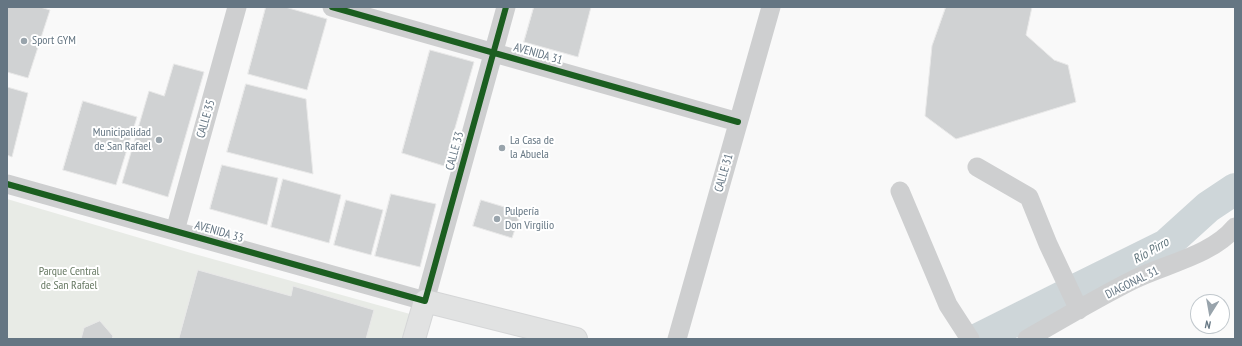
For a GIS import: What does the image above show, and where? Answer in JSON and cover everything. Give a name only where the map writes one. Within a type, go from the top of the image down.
[{"type":"main road","name":"CALLE 33","points":[[414,339],[425,301]]},
{"type":"main road","name":"AVENIDA 33","points":[[425,301],[576,339]]},
{"type":"street","name":"CALLE 35","points":[[175,231],[237,7]]},
{"type":"street","name":"AVENIDA 31","points":[[332,7],[738,122]]},
{"type":"street","name":"CALLE 33","points":[[425,301],[506,7]]},
{"type":"street","name":"CALLE 31","points":[[677,339],[771,7]]},
{"type":"street","points":[[977,167],[1028,197],[1079,310]]},
{"type":"street","name":"AVENIDA 33","points":[[7,184],[425,301]]},
{"type":"street","points":[[900,192],[948,305],[970,339]]},
{"type":"street","name":"DIAGONAL 31","points":[[1027,339],[1134,279],[1193,256],[1228,235],[1235,227]]},
{"type":"green space","name":"Parque Central de San Rafael","points":[[7,199],[191,253],[410,314],[403,339],[7,339]]},
{"type":"building","name":"Sport GYM","points":[[7,7],[40,7],[50,10],[28,78],[7,72]]},
{"type":"building","points":[[266,7],[285,7],[327,19],[307,90],[248,74]]},
{"type":"building","points":[[534,7],[591,7],[578,57],[524,42]]},
{"type":"building","points":[[946,7],[1032,7],[1026,35],[1054,60],[1068,65],[1076,102],[956,139],[925,116],[932,46]]},
{"type":"building","points":[[430,50],[474,62],[444,166],[402,153]]},
{"type":"building","name":"Municipalidad de San Rafael","points":[[174,64],[204,72],[168,197],[122,183],[149,91],[164,96]]},
{"type":"building","points":[[246,84],[306,99],[313,174],[227,152]]},
{"type":"building","points":[[7,87],[28,93],[12,157],[7,155]]},
{"type":"building","points":[[83,101],[137,117],[116,185],[63,170]]},
{"type":"building","points":[[222,165],[278,178],[267,225],[210,209]]},
{"type":"building","points":[[283,179],[341,195],[329,243],[271,227]]},
{"type":"building","points":[[391,194],[436,204],[420,267],[375,256]]},
{"type":"building","points":[[346,200],[383,210],[371,255],[334,245]]},
{"type":"building","name":"Pulpería Don Virgilio","points":[[481,200],[521,212],[512,238],[473,226]]},
{"type":"building","points":[[198,270],[291,296],[293,286],[374,310],[366,339],[179,339]]},
{"type":"building","points":[[100,321],[113,336],[112,339],[81,339],[84,328]]},
{"type":"waterway","name":"Río Pirro","points":[[1079,288],[1166,245],[1208,207],[1235,189]]},
{"type":"waterway","name":"Río Pirro","points":[[978,339],[1064,296]]},
{"type":"cycle path","points":[[332,7],[738,122]]},
{"type":"cycle path","points":[[7,184],[425,301],[506,7]]},
{"type":"place","name":"Sport GYM","points":[[24,41]]},
{"type":"place","name":"Municipalidad de San Rafael","points":[[159,140]]},
{"type":"place","name":"La Casa de la Abuela","points":[[502,148]]},
{"type":"place","name":"Pulpería Don Virgilio","points":[[497,219]]}]
